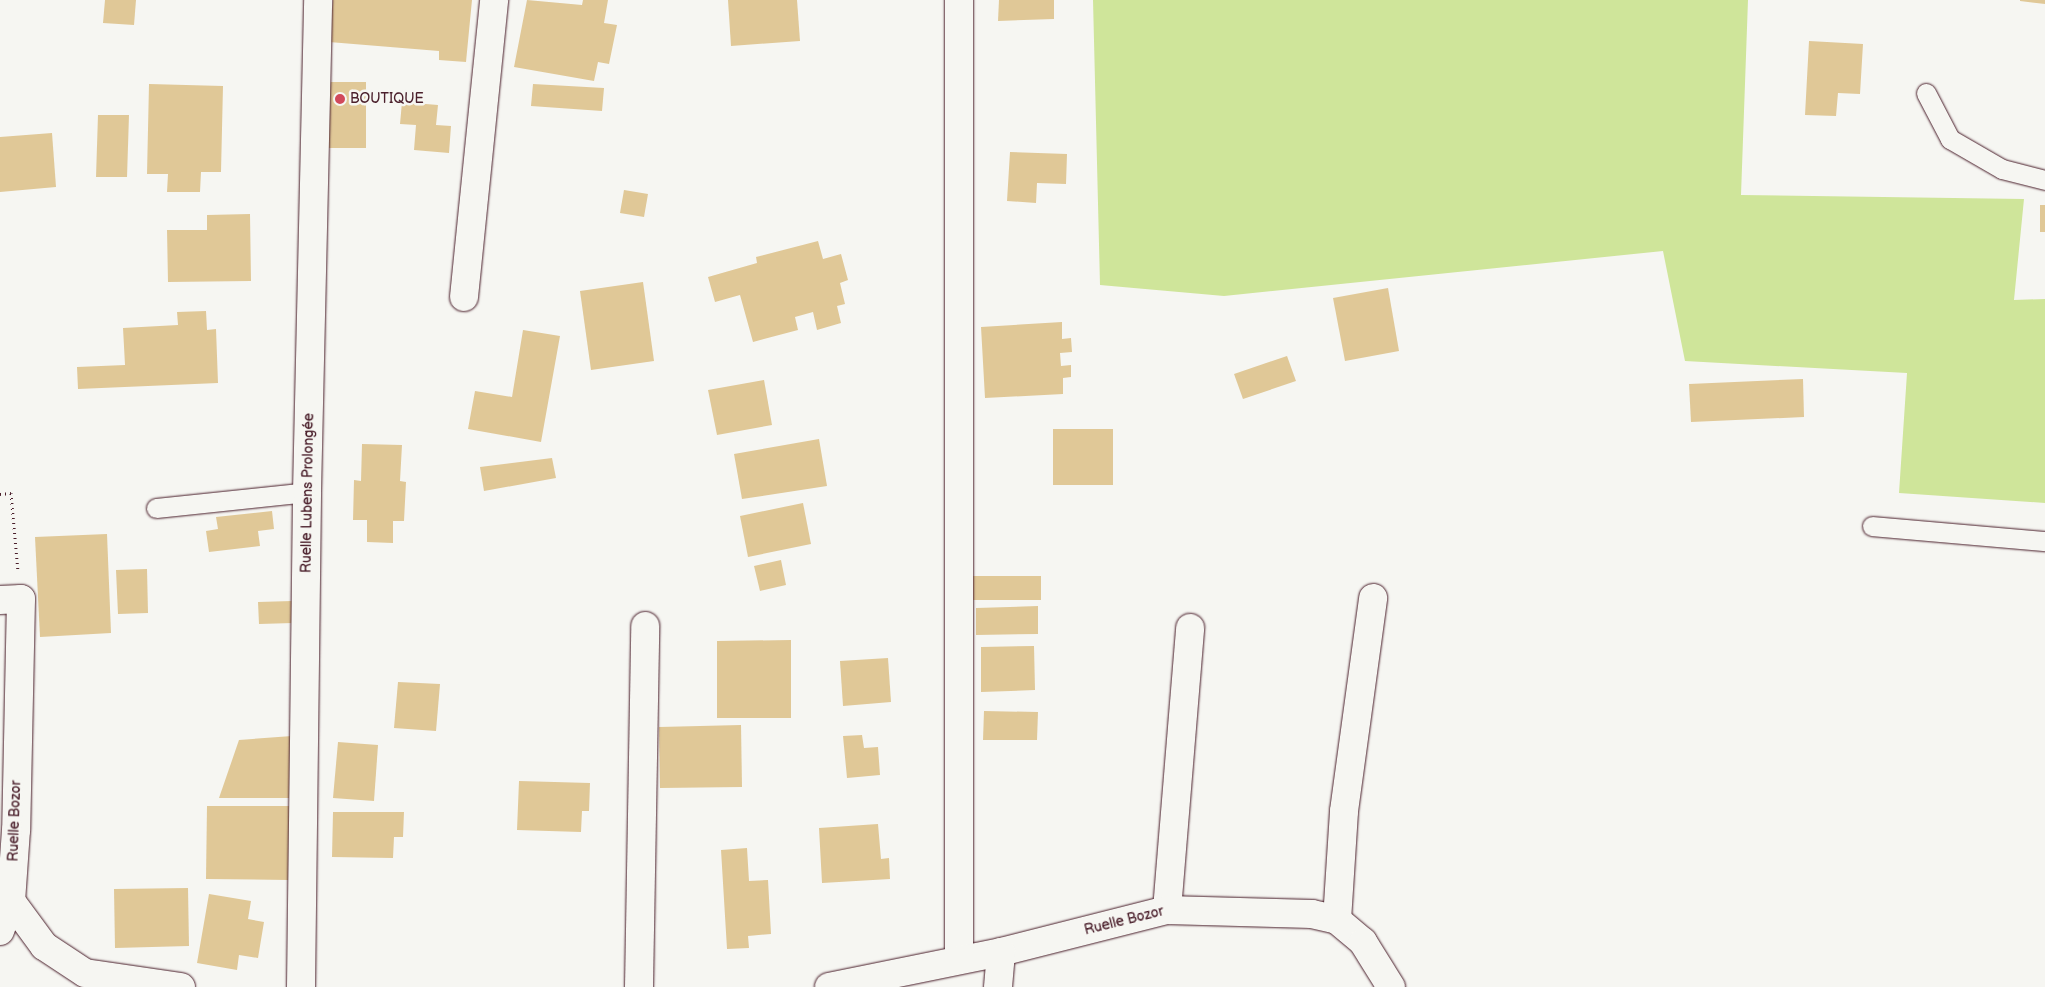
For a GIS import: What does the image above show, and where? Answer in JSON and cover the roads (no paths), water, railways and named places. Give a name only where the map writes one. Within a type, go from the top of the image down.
[{"type":"street","name":"Ruelle Lubens Prolongée","points":[[301,987],[307,492],[318,0]]},
{"type":"street","points":[[464,297],[494,0]]},
{"type":"street","points":[[959,959],[960,0]]},
{"type":"street","points":[[1337,920],[1346,792],[1372,598]]},
{"type":"street","name":"Ruelle Bozor","points":[[0,931],[11,901],[8,830],[10,600]]},
{"type":"street","points":[[640,987],[645,626]]},
{"type":"street","points":[[1167,910],[1190,628]]},
{"type":"street","points":[[11,901],[44,946],[85,973],[181,987]]},
{"type":"street","name":"Ruelle Bozor","points":[[829,987],[959,959],[1001,952],[1167,910],[1312,914],[1337,920],[1362,942],[1391,987]]},
{"type":"street","points":[[998,987],[1001,952]]},
{"type":"lane","points":[[1926,92],[1950,139],[2002,169],[2045,180]]},
{"type":"lane","points":[[156,508],[307,492]]},
{"type":"lane","points":[[1872,526],[2045,541]]},
{"type":"place","name":"BOUTIQUE","points":[[340,99]]}]
